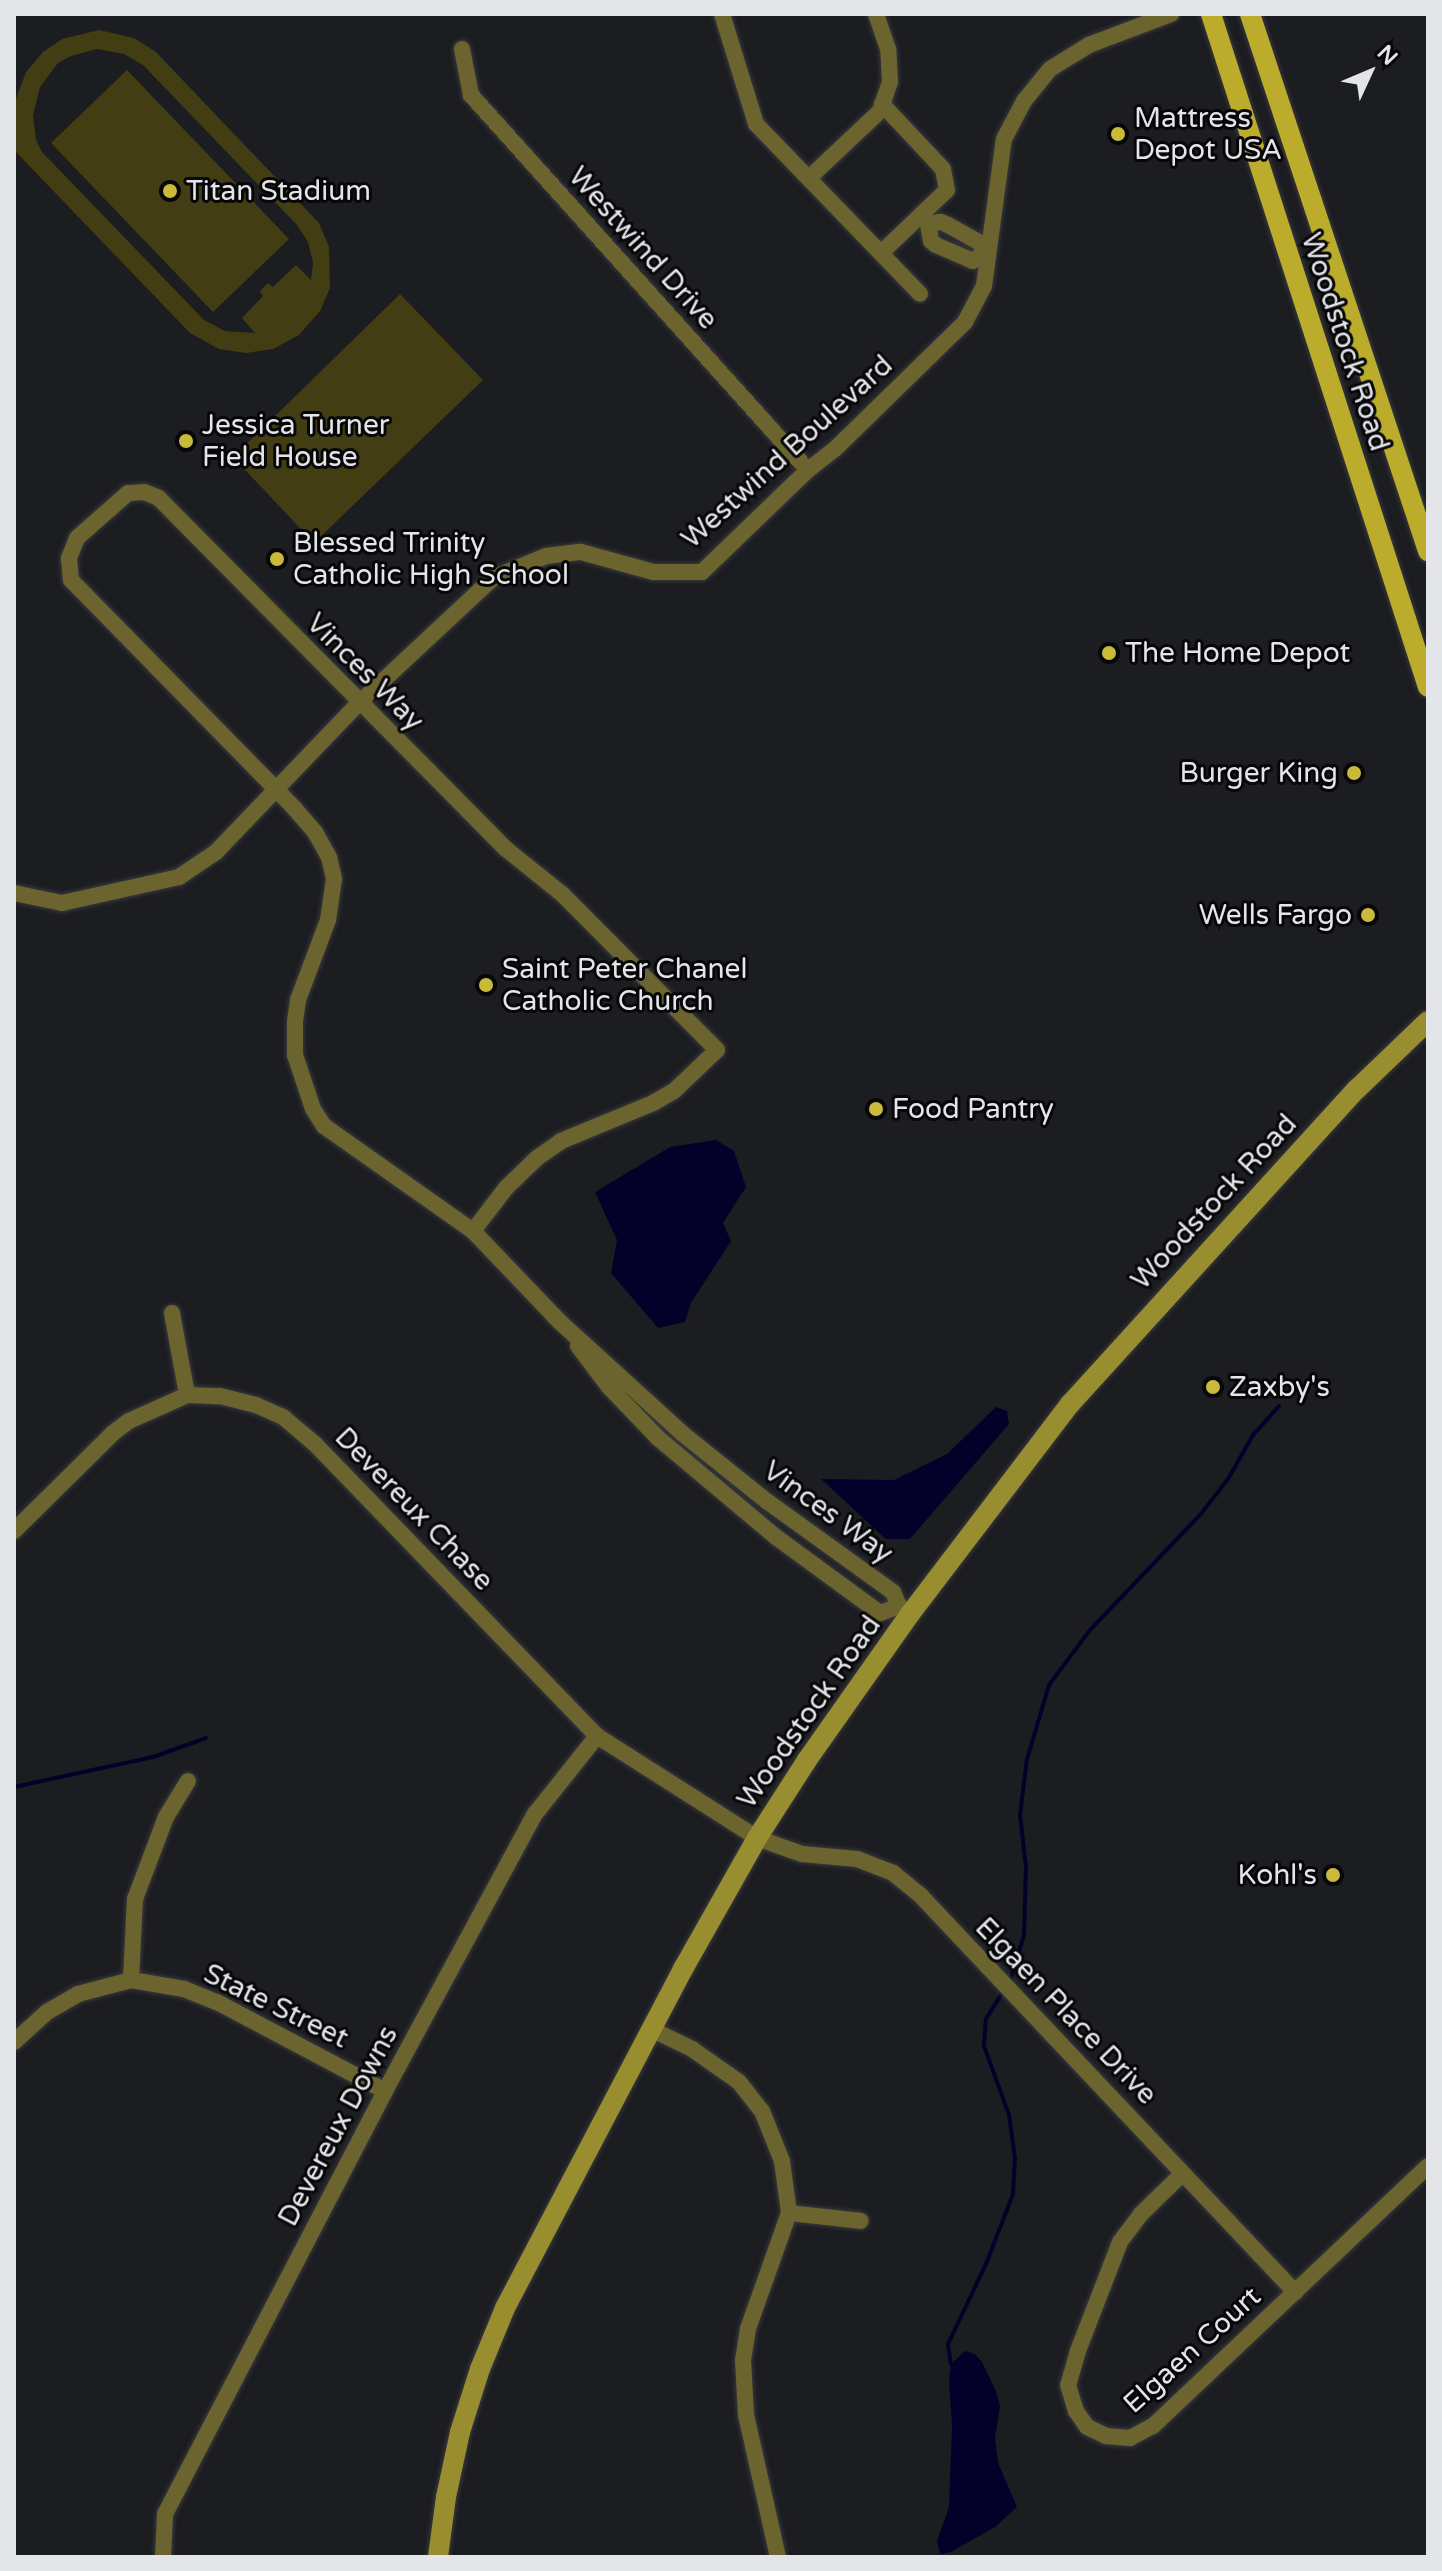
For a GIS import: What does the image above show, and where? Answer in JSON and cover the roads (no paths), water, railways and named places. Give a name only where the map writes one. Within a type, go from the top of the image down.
[{"type":"main road","name":"Woodstock Road","points":[[1211,14],[1428,687]]},
{"type":"main road","name":"Woodstock Road","points":[[1250,14],[1428,551]]},
{"type":"street","points":[[722,14],[756,124],[920,294]]},
{"type":"street","points":[[809,178],[880,111],[890,82],[888,49],[876,14]]},
{"type":"street","name":"Westwind Boulevard","points":[[14,893],[62,903],[179,877],[216,852],[273,789],[359,703],[493,578],[546,556],[581,552],[653,572],[702,572],[808,470],[835,449],[965,322],[984,286],[1004,139],[1024,101],[1050,69],[1089,45],[1171,14]]},
{"type":"street","name":"Westwind Drive","points":[[462,49],[471,95],[808,470]]},
{"type":"street","points":[[881,253],[924,220],[947,190],[943,169],[882,104]]},
{"type":"street","points":[[924,220],[941,222],[981,243],[986,254],[973,261],[953,254],[931,241],[924,220]]},
{"type":"street","points":[[953,254],[962,235]]},
{"type":"street","name":"Vinces Way","points":[[473,1231],[506,1188],[537,1158],[561,1141],[653,1103],[674,1091],[717,1050],[562,894],[506,849],[159,498],[144,492],[128,493],[77,538],[69,558],[71,580],[315,832],[329,857],[334,879],[328,920],[298,1000],[295,1022],[295,1055],[313,1109],[324,1126],[473,1231],[560,1322],[627,1407],[698,1474],[776,1537],[880,1613],[905,1610],[893,1592],[768,1502],[683,1434],[614,1367],[560,1322]]},
{"type":"street","name":"Woodstock Road","points":[[438,2557],[454,2458],[480,2369],[505,2308],[651,2029],[757,1838],[807,1760],[905,1610],[1064,1411],[1140,1322],[1357,1089],[1428,1021]]},
{"type":"street","points":[[172,1313],[187,1395]]},
{"type":"street","name":"Devereux Chase","points":[[14,1531],[129,1421],[187,1395],[220,1396],[256,1405],[283,1417],[315,1444],[597,1736],[757,1838]]},
{"type":"street","name":"Devereux Downs","points":[[163,2557],[165,2514],[385,2091],[535,1814],[597,1736]]},
{"type":"street","points":[[131,1980],[135,1899],[141,1878],[166,1817],[188,1781]]},
{"type":"street","name":"Elgaen Place Drive","points":[[757,1838],[802,1854],[857,1859],[893,1873],[921,1896],[1295,2292]]},
{"type":"street","name":"State Street","points":[[14,2042],[47,2012],[78,1994],[131,1980],[184,1989],[217,2002],[385,2091]]},
{"type":"street","points":[[651,2029],[692,2049],[739,2082],[762,2111],[782,2161],[789,2213],[748,2329],[743,2360],[746,2415],[778,2557]]},
{"type":"street","name":"Elgaen Court","points":[[1182,2174],[1141,2214],[1120,2242],[1068,2385],[1076,2411],[1087,2427],[1106,2436],[1130,2438],[1153,2426],[1428,2166]]},
{"type":"street","points":[[789,2213],[861,2221]]},
{"type":"water","points":[[716,1140],[734,1151],[746,1187],[723,1223],[731,1241],[691,1303],[685,1322],[658,1328],[611,1273],[617,1240],[595,1192],[670,1147]]},
{"type":"water","points":[[996,1407],[1007,1411],[1009,1424],[910,1539],[886,1539],[821,1479],[894,1480],[947,1454]]},
{"type":"water","points":[[965,2351],[975,2354],[982,2362],[996,2391],[1000,2407],[995,2437],[998,2463],[1017,2507],[995,2527],[951,2552],[940,2554],[937,2541],[949,2507],[951,2364]]},
{"type":"waterway","points":[[1010,1981],[1024,1935],[1026,1867],[1020,1815],[1027,1759],[1049,1685],[1090,1630],[1200,1515],[1228,1479],[1253,1435],[1279,1406]]},
{"type":"waterway","points":[[14,1787],[153,1757],[206,1738]]},
{"type":"waterway","points":[[951,2364],[948,2344],[986,2264],[1013,2194],[1015,2158],[1009,2115],[984,2046],[986,2019],[1003,1992]]},
{"type":"place","name":"Mattress Depot USA","points":[[1118,134]]},
{"type":"place","name":"Titan Stadium","points":[[170,191]]},
{"type":"place","name":"Jessica Turner Field House","points":[[186,441]]},
{"type":"place","name":"Blessed Trinity Catholic High School","points":[[277,559]]},
{"type":"place","name":"The Home Depot","points":[[1109,653]]},
{"type":"place","name":"Burger King","points":[[1354,773]]},
{"type":"place","name":"Wells Fargo","points":[[1368,915]]},
{"type":"place","name":"Saint Peter Chanel Catholic Church","points":[[486,985]]},
{"type":"place","name":"Food Pantry","points":[[876,1109]]},
{"type":"place","name":"Zaxby's","points":[[1213,1387]]},
{"type":"place","name":"Kohl's","points":[[1333,1875]]}]
